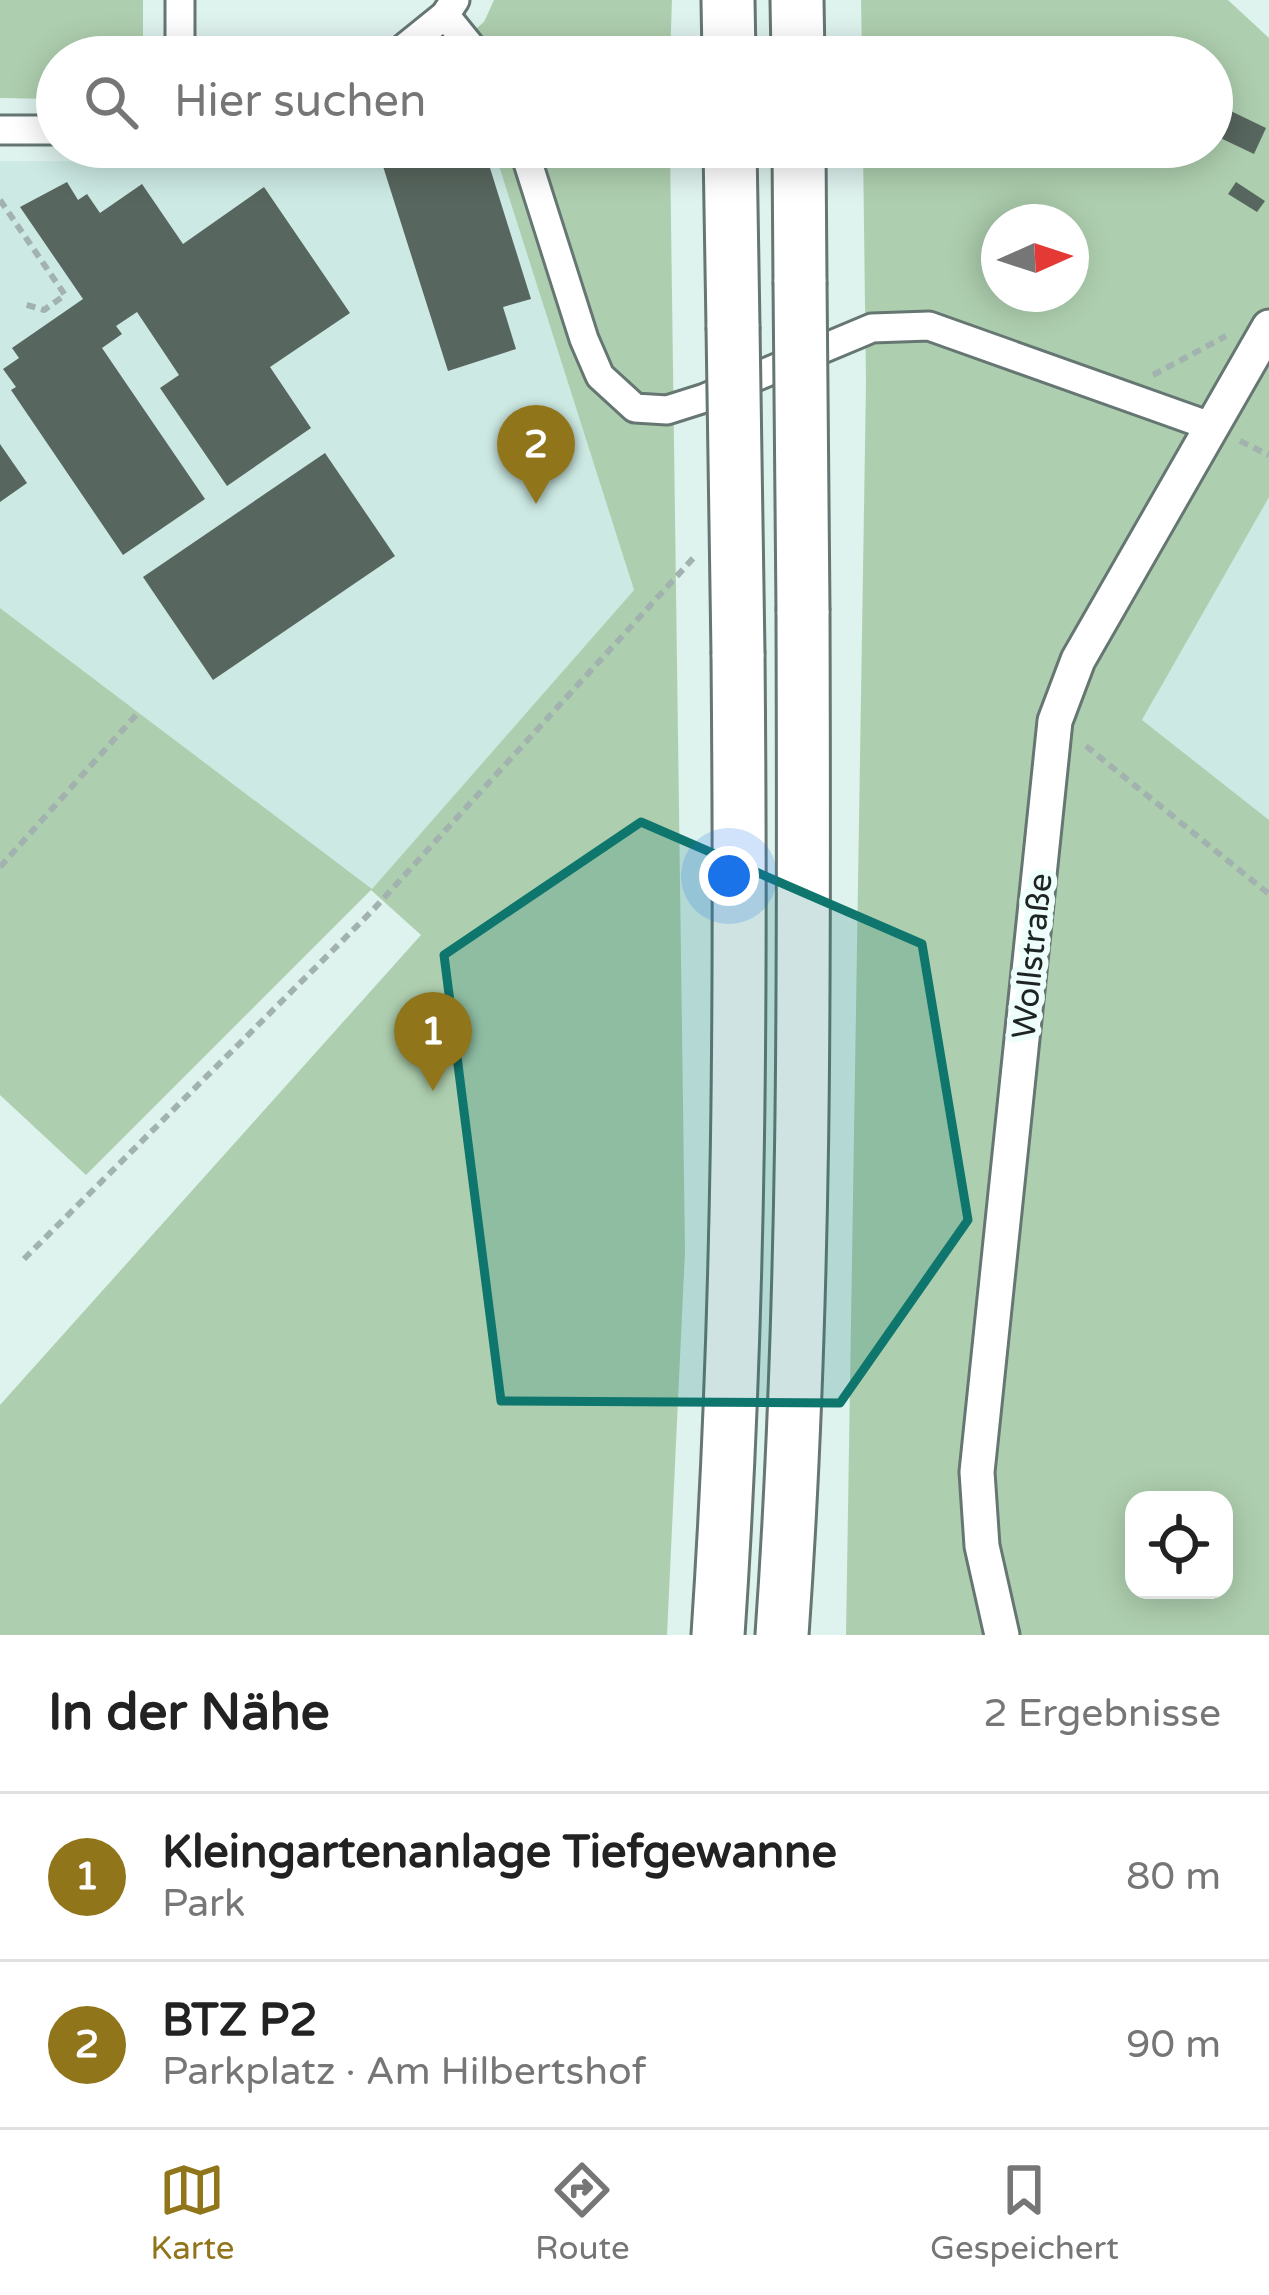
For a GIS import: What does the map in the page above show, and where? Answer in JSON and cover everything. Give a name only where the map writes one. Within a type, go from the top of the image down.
[{"type":"highway","points":[[728,0],[729,36]]},
{"type":"highway","points":[[797,0],[798,36]]},
{"type":"highway","points":[[718,1635],[731,1441],[741,1073],[730,168]]},
{"type":"highway","points":[[782,1635],[796,1397],[805,978],[799,168]]},
{"type":"street","points":[[180,0],[180,36]]},
{"type":"street","points":[[417,36],[450,8],[467,36]]},
{"type":"street","points":[[0,130],[36,130]]},
{"type":"street","points":[[530,168],[600,376],[635,407],[667,410],[705,398],[872,328],[929,326],[1210,426]]},
{"type":"street","name":"Wollstraße","points":[[1002,1635],[982,1546],[977,1472],[1055,721],[1078,660],[1269,327]]},
{"type":"path","points":[[0,200],[65,296],[44,310],[24,304]]},
{"type":"path","points":[[1118,393],[1231,334]]},
{"type":"path","points":[[24,1259],[372,911],[700,550]]},
{"type":"path","points":[[0,867],[136,716]]},
{"type":"path","points":[[1055,721],[1269,894]]},
{"type":"highlighted area","points":[[641,822],[922,944],[968,1220],[840,1403],[501,1401],[444,955]]},
{"type":"shaded area","points":[[0,161],[36,161],[36,168],[500,168],[634,590],[372,889],[0,608]]},
{"type":"shaded area","points":[[1266,495],[1269,497],[1269,820],[1142,721]]},
{"type":"green space","points":[[0,0],[143,0],[143,36],[36,36],[36,99],[0,98]]},
{"type":"green space","points":[[494,0],[672,0],[671,36],[467,36],[484,22]]},
{"type":"green space","points":[[861,0],[1228,0],[1269,38],[1269,497],[1142,720],[1269,820],[1269,1635],[846,1635],[866,383],[863,168],[1233,168],[1233,36],[862,36]]},
{"type":"green space","points":[[500,168],[670,168],[685,1251],[667,1635],[0,1635],[0,1405],[421,935],[371,890],[86,1175],[0,1095],[0,608],[372,889],[634,590]]},
{"type":"building","points":[[1233,112],[1266,128],[1254,154],[1233,144]]},
{"type":"building","points":[[384,168],[490,168],[531,299],[503,307],[516,349],[448,371]]},
{"type":"building","points":[[67,182],[78,200],[87,194],[100,213],[142,184],[183,244],[264,187],[350,313],[270,367],[311,428],[227,486],[160,388],[179,375],[137,312],[116,326],[122,334],[102,348],[205,499],[123,555],[11,390],[16,387],[3,369],[19,358],[12,348],[83,299],[20,207]]},
{"type":"building","points":[[1236,182],[1265,201],[1257,212],[1228,194]]},
{"type":"building","points":[[0,444],[27,483],[0,502]]},
{"type":"building","points":[[325,453],[395,556],[213,680],[143,577]]},
{"type":"place","name":"BTZ P2","points":[[536,504]]},
{"type":"place","name":"Kleingartenanlage Tiefgewanne","points":[[433,1091]]}]
